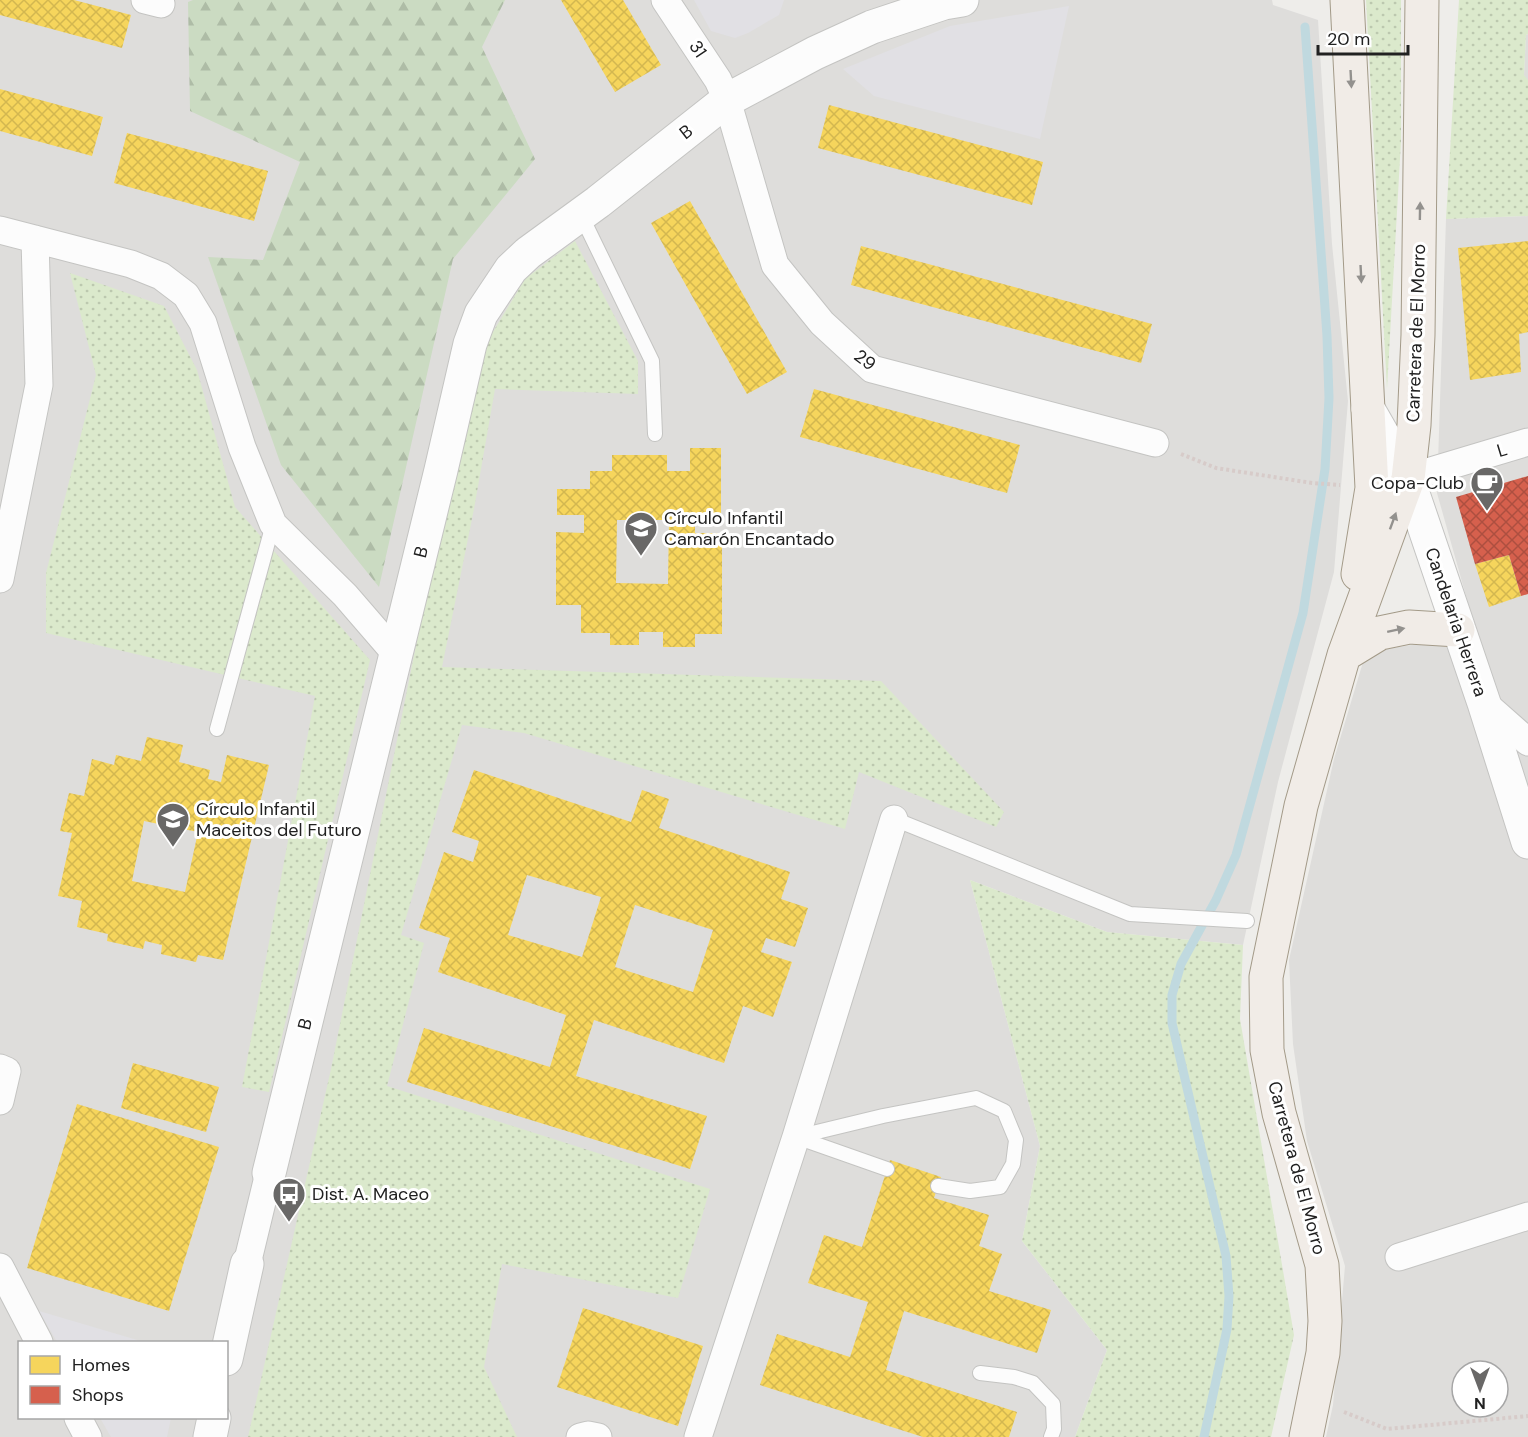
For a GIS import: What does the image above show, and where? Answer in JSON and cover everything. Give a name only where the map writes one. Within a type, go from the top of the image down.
[{"type":"main road","name":"Carretera de El Morro","points":[[1344,656],[1357,487],[1368,409],[1347,0]]},
{"type":"main road","name":"Carretera de El Morro","points":[[1306,1437],[1323,1353],[1326,1321],[1322,1265],[1279,1113],[1267,1050],[1266,977],[1301,806],[1344,656],[1408,479],[1414,425],[1418,335],[1422,0]]},
{"type":"main road","points":[[1344,656],[1380,633],[1409,627],[1458,630]]},
{"type":"street","name":"31","points":[[665,0],[718,80],[727,100]]},
{"type":"street","name":"B","points":[[228,1350],[470,344],[481,314],[511,269],[528,253],[581,215],[727,100],[815,53],[872,27],[944,3],[962,0]]},
{"type":"street","name":"29","points":[[727,100],[775,265],[822,322],[872,369],[1155,443]]},
{"type":"street","points":[[0,230],[131,264],[161,276],[186,296],[203,323],[243,447],[273,524],[345,595],[396,654]]},
{"type":"street","points":[[0,579],[39,385],[35,239]]},
{"type":"street","name":"Candelaria Herrera","points":[[1368,409],[1408,479],[1484,703],[1528,842]]},
{"type":"street","name":"L","points":[[1357,487],[1408,479],[1528,442]]},
{"type":"street","points":[[1484,703],[1528,742]]},
{"type":"street","points":[[698,1437],[796,1137],[894,819]]},
{"type":"street","points":[[0,1068],[7,1071],[0,1101]]},
{"type":"street","points":[[1400,1257],[1528,1216]]},
{"type":"street","points":[[0,1267],[38,1341]]},
{"type":"street","points":[[79,1419],[88,1437]]},
{"type":"street","points":[[210,1437],[214,1419]]},
{"type":"street","points":[[580,1437],[588,1435],[598,1437]]},
{"type":"lane","points":[[581,215],[652,361],[655,434]]},
{"type":"lane","points":[[217,729],[273,524]]},
{"type":"lane","points":[[894,819],[1130,914],[1247,921]]},
{"type":"lane","points":[[796,1137],[883,1116],[976,1098],[1004,1111],[1017,1140],[1013,1164],[1000,1187],[970,1191],[938,1186]]},
{"type":"lane","points":[[796,1137],[887,1169]]},
{"type":"lane","points":[[980,1373],[1014,1377],[1033,1383],[1053,1404],[1054,1429],[1051,1437]]},
{"type":"path","points":[[1155,443],[1216,468],[1312,483],[1357,487]]},
{"type":"path","points":[[1314,1400],[1387,1429],[1528,1416]]},
{"type":"shaded area","points":[[0,0],[1272,0],[1273,5],[1318,20],[1332,244],[1348,401],[1334,572],[1278,782],[1243,945],[1107,932],[970,880],[1040,1146],[1022,1241],[1107,1350],[1075,1437],[0,1437]]},
{"type":"shaded area","points":[[694,0],[784,0],[779,15],[735,38],[711,31]]},
{"type":"shaded area","points":[[1069,6],[1040,139],[874,96],[843,69],[950,26]]},
{"type":"shaded area","points":[[1528,34],[1528,89],[1524,75],[1526,35]]},
{"type":"shaded area","points":[[1528,216],[1528,1437],[1326,1437],[1333,1405],[1345,1266],[1307,1141],[1293,1044],[1289,960],[1334,759],[1366,652],[1477,635],[1437,493],[1446,219]]},
{"type":"shaded area","points":[[39,1311],[141,1341],[56,1341]]},
{"type":"shaded area","points":[[101,1419],[171,1419],[167,1437],[111,1437]]},
{"type":"green space","points":[[193,0],[505,0],[482,47],[535,159],[453,259],[379,587],[281,465],[208,257],[263,260],[300,162],[190,111],[188,2]]},
{"type":"green space","points":[[1366,0],[1401,0],[1401,141],[1387,389]]},
{"type":"green space","points":[[1459,0],[1528,0],[1528,34],[1526,35],[1524,75],[1528,80],[1528,216],[1446,219]]},
{"type":"green space","points":[[575,241],[638,361],[638,394],[495,389],[474,509],[442,667],[881,681],[1004,812],[996,827],[859,772],[845,829],[524,733],[462,725],[401,935],[424,943],[387,1086],[710,1189],[678,1298],[502,1264],[484,1367],[517,1437],[248,1437],[331,1069],[444,506],[485,345],[525,279]]},
{"type":"green space","points":[[70,273],[164,306],[197,370],[235,507],[370,660],[269,1092],[242,1087],[315,696],[46,633],[46,573],[96,375]]},
{"type":"green space","points":[[970,880],[1107,932],[1243,945],[1240,1019],[1294,1335],[1271,1437],[1075,1437],[1107,1350],[1022,1241],[1040,1146]]},
{"type":"building: Homes","points":[[0,0],[74,0],[131,15],[122,48],[0,15]]},
{"type":"building: Homes","points":[[561,0],[623,0],[661,65],[615,92]]},
{"type":"building: Homes","points":[[0,89],[103,117],[92,156],[0,131]]},
{"type":"building: Homes","points":[[829,105],[1043,162],[1032,205],[818,148]]},
{"type":"building: Homes","points":[[127,133],[268,171],[254,221],[114,183]]},
{"type":"building: Homes","points":[[690,201],[787,372],[747,394],[651,223]]},
{"type":"building: Homes","points":[[1528,241],[1528,332],[1519,334],[1521,372],[1470,380],[1458,248]]},
{"type":"building: Homes","points":[[861,246],[1152,324],[1141,363],[851,285]]},
{"type":"building: Homes","points":[[814,389],[1020,445],[1007,493],[800,437]]},
{"type":"building: Homes","points":[[690,448],[721,448],[721,520],[695,520],[695,533],[722,533],[722,634],[695,634],[695,647],[663,647],[663,632],[639,632],[639,645],[610,645],[610,633],[581,633],[581,605],[556,605],[556,532],[584,533],[584,515],[557,515],[557,489],[590,489],[590,471],[612,471],[612,455],[667,455],[667,471],[690,471]],"holes":[[[617,520],[669,520],[668,584],[616,583]]]},
{"type":"building: Homes","points":[[1509,555],[1521,596],[1489,607],[1475,564]]},
{"type":"building: Homes","points":[[147,737],[183,745],[179,762],[210,770],[208,779],[221,782],[227,755],[269,765],[223,960],[198,955],[196,962],[161,954],[162,945],[145,941],[143,949],[107,941],[108,934],[77,927],[82,901],[58,896],[72,833],[60,831],[69,793],[84,796],[92,759],[114,765],[116,755],[141,761]],"holes":[[[144,821],[198,832],[185,892],[132,881]]]},
{"type":"building: Homes","points":[[474,770],[631,822],[642,790],[669,799],[659,828],[790,872],[781,899],[808,908],[795,947],[766,938],[761,952],[792,962],[773,1017],[743,1006],[724,1063],[594,1020],[576,1076],[707,1116],[690,1169],[407,1082],[424,1028],[550,1067],[566,1015],[438,972],[450,938],[419,928],[444,852],[473,862],[479,841],[452,832]],"holes":[[[527,875],[601,897],[582,957],[508,935]],[[635,905],[713,930],[693,992],[615,967]]]},
{"type":"building: Homes","points":[[133,1063],[219,1087],[206,1132],[121,1108]]},
{"type":"building: Homes","points":[[77,1104],[219,1147],[169,1311],[27,1268]]},
{"type":"building: Homes","points":[[890,1160],[941,1177],[934,1198],[989,1215],[979,1246],[1002,1254],[989,1291],[1051,1310],[1037,1353],[904,1311],[886,1370],[1017,1412],[1009,1437],[923,1437],[760,1385],[777,1334],[850,1357],[868,1302],[808,1283],[824,1235],[862,1247]]},
{"type":"building: Homes","points":[[583,1308],[703,1346],[678,1426],[557,1387]]},
{"type":"building: Shops","points":[[1528,476],[1528,594],[1521,596],[1509,555],[1475,564],[1456,497]]},
{"type":"waterway","points":[[1204,1437],[1227,1329],[1229,1296],[1226,1256],[1172,1023],[1172,995],[1181,964],[1216,900],[1236,855],[1303,613],[1325,469],[1329,398],[1327,336],[1305,27]]},
{"type":"place","name":"Copa-Club","points":[[1487,512]]},
{"type":"place","name":"Círculo Infantil Camarón Encantado","points":[[641,557]]},
{"type":"place","name":"Círculo Infantil Maceitos del Futuro","points":[[173,848]]},
{"type":"place","name":"Dist. A. Maceo","points":[[289,1223]]}]
